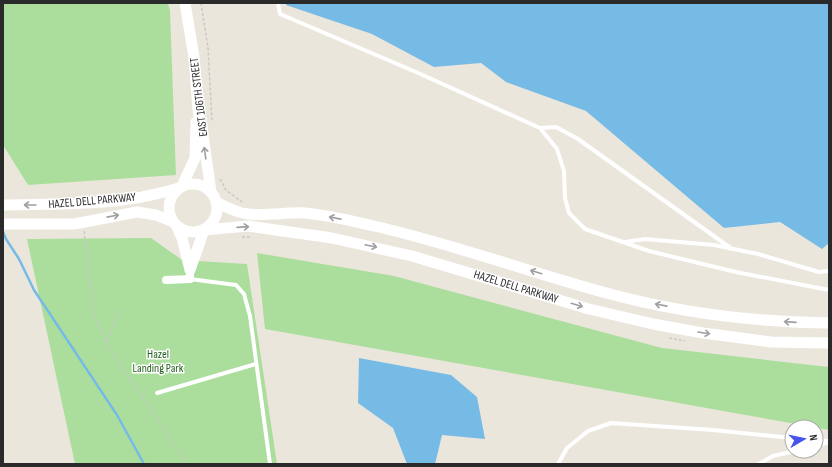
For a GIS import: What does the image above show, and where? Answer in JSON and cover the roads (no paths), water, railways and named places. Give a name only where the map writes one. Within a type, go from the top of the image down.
[{"type":"main road","name":"EAST 106TH STREET","points":[[185,3],[194,57],[198,110],[211,192]]},
{"type":"main road","points":[[190,274],[182,238],[175,224],[170,218],[169,207],[172,196],[181,187],[195,158],[195,126],[198,110]]},
{"type":"main road","points":[[175,224],[187,232],[198,232],[204,230],[211,225],[217,210],[216,202],[211,192],[206,188],[194,184],[181,187]]},
{"type":"main road","name":"HAZEL DELL PARKWAY","points":[[6,205],[70,204],[124,200],[181,187]]},
{"type":"main road","name":"HAZEL DELL PARKWAY","points":[[216,202],[238,212],[249,214],[305,213],[374,226],[422,238],[611,294],[643,302],[708,313],[793,322],[829,323]]},
{"type":"main road","name":"HAZEL DELL PARKWAY","points":[[3,224],[74,224],[137,212],[156,215],[175,224]]},
{"type":"main road","name":"HAZEL DELL PARKWAY","points":[[204,230],[248,226],[339,239],[412,256],[589,309],[653,324],[771,342],[829,343]]},
{"type":"main road","points":[[190,274],[204,230]]},
{"type":"street","points":[[166,280],[190,274]]},
{"type":"lane","points":[[278,3],[280,14],[416,72],[540,128],[557,149],[564,171],[565,198],[569,214],[585,229],[649,251],[729,270],[829,290]]},
{"type":"lane","points":[[540,128],[556,127],[578,139],[732,249]]},
{"type":"lane","points":[[624,242],[644,240],[714,245],[758,254],[819,272],[829,272]]},
{"type":"lane","points":[[190,274],[236,285],[244,294],[250,316],[270,464]]},
{"type":"lane","points":[[157,393],[256,364]]},
{"type":"lane","points":[[558,464],[567,448],[588,431],[611,423],[713,430],[784,437]]},
{"type":"lane","points":[[759,464],[773,456],[784,454]]},
{"type":"water","points":[[286,3],[829,3],[829,243],[822,249],[780,222],[724,228],[586,111],[506,82],[481,63],[434,67],[372,34],[286,5]]},
{"type":"water","points":[[359,358],[451,375],[477,397],[485,439],[442,435],[435,464],[407,464],[393,428],[358,403]]},
{"type":"waterway","points":[[3,232],[19,259],[34,290],[117,415],[144,464]]},
{"type":"park label","name":"Hazel Landing Park","points":[[158,361]]}]
